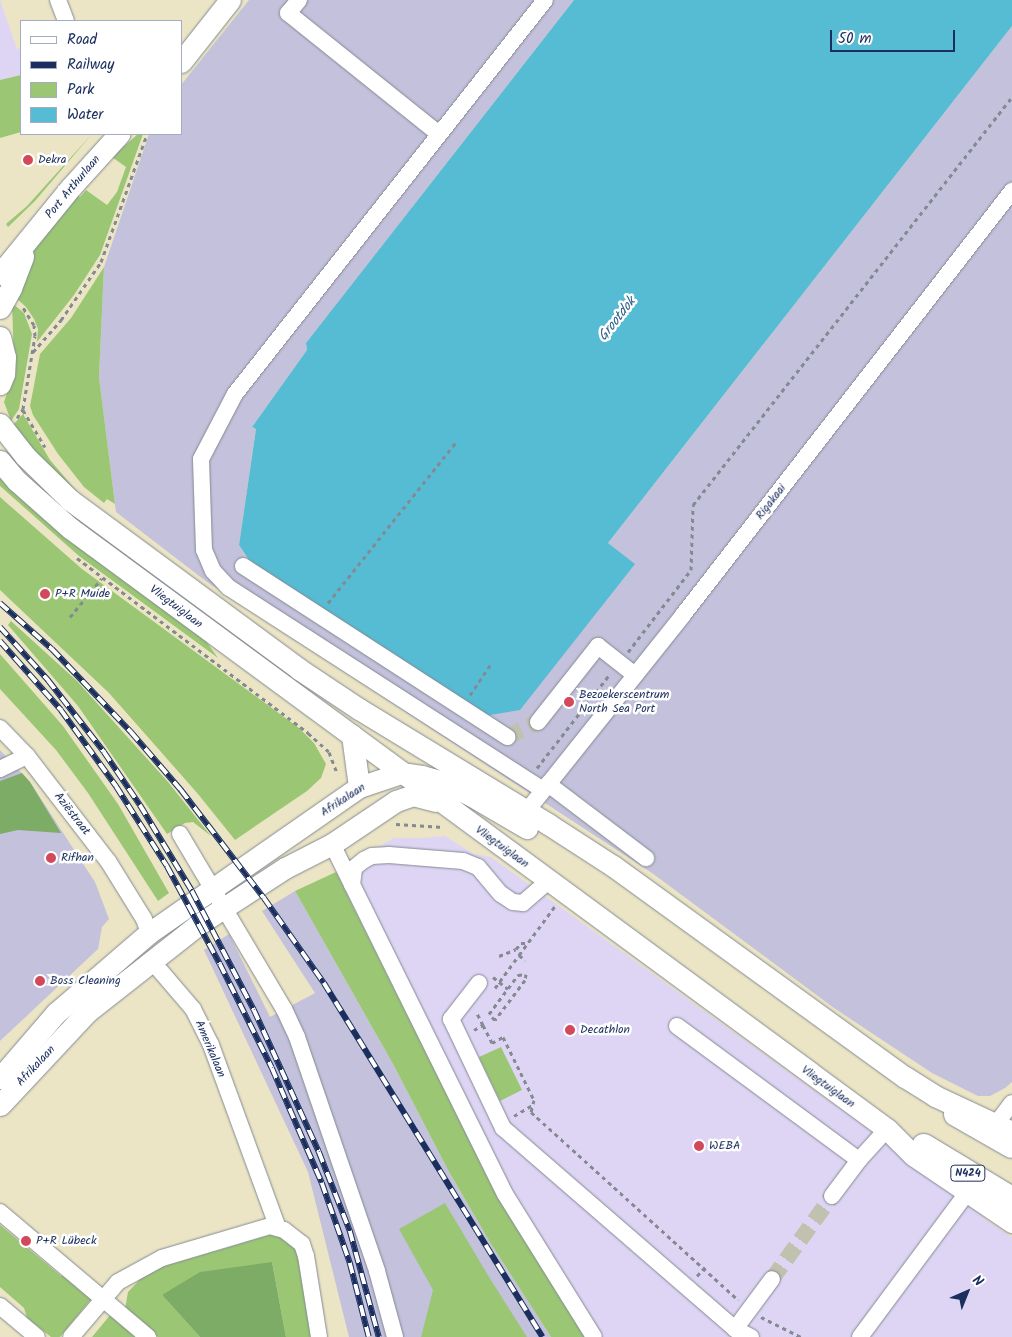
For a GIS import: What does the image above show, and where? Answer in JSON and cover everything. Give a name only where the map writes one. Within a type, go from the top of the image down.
[{"type":"highway","points":[[956,1114],[1012,1146]]},
{"type":"highway","name":"N424","points":[[918,1151],[1012,1199]]},
{"type":"main road","points":[[182,61],[230,0]]},
{"type":"main road","name":"Port Arthurlaan","points":[[0,274],[112,137]]},
{"type":"main road","name":"Port Arthurlaan","points":[[10,306],[11,288],[28,242]]},
{"type":"main road","points":[[0,337],[5,357],[4,374],[0,384]]},
{"type":"main road","name":"Vliegtuiglaan","points":[[0,424],[25,456],[70,500],[299,669],[653,894],[853,1040],[936,1096],[1004,1128]]},
{"type":"main road","name":"Vliegtuiglaan","points":[[0,462],[24,487],[70,528],[887,1129]]},
{"type":"main road","name":"N424","points":[[397,732],[403,760],[401,773]]},
{"type":"main road","points":[[349,784],[352,736]]},
{"type":"main road","points":[[401,773],[439,781],[464,792],[565,850],[626,891],[653,894]]},
{"type":"main road","name":"Afrikalaan","points":[[0,1078],[56,1013],[148,933],[213,890],[349,784],[401,773]]},
{"type":"main road","name":"Afrikalaan","points":[[0,1105],[87,1012],[151,960],[224,908],[285,868],[332,844],[380,812],[401,773]]},
{"type":"main road","name":"N424","points":[[380,812],[396,801],[413,795],[440,802]]},
{"type":"main road","points":[[936,1096],[956,1114]]},
{"type":"main road","name":"N424","points":[[887,1129],[918,1151],[967,1193],[1012,1222]]},
{"type":"street","points":[[58,0],[66,20]]},
{"type":"street","points":[[298,0],[288,13],[439,134]]},
{"type":"street","points":[[545,0],[235,394],[201,459],[204,550],[213,571],[229,588],[528,780],[545,787],[646,858]]},
{"type":"street","name":"Rigakaai","points":[[526,812],[1012,191]]},
{"type":"street","points":[[244,566],[507,737]]},
{"type":"street","points":[[538,722],[598,646],[635,675]]},
{"type":"street","name":"Aziëstraat","points":[[0,728],[27,756],[108,861],[144,919],[148,933]]},
{"type":"street","points":[[0,769],[27,756]]},
{"type":"street","points":[[180,834],[284,1010],[297,1038],[377,1271],[395,1337]]},
{"type":"street","points":[[332,844],[505,1194],[594,1337]]},
{"type":"street","points":[[352,885],[354,868],[372,856],[389,855],[463,861],[478,867],[501,894],[513,902],[523,902],[556,887]]},
{"type":"street","name":"Amerikalaan","points":[[151,960],[193,1009],[211,1046],[278,1228]]},
{"type":"street","points":[[486,986],[451,1019],[503,1128],[735,1329],[751,1337]]},
{"type":"street","points":[[677,1026],[859,1160]]},
{"type":"street","points":[[1004,1128],[1012,1103]]},
{"type":"street","points":[[832,1196],[859,1160],[887,1129]]},
{"type":"street","points":[[860,1337],[967,1193]]},
{"type":"street","points":[[0,1212],[148,1337]]},
{"type":"street","points":[[71,1337],[118,1282],[162,1258],[270,1226],[284,1230],[302,1244],[306,1256],[319,1337]]},
{"type":"street","points":[[735,1329],[772,1279]]},
{"type":"street","points":[[0,1306],[37,1337]]},
{"type":"path","points":[[528,780],[691,570],[692,505],[1012,97]]},
{"type":"path","points":[[33,352],[61,320],[89,283],[102,262],[147,135]]},
{"type":"path","points":[[10,306],[26,310],[34,325],[33,352],[23,409]]},
{"type":"path","points":[[324,609],[457,441]]},
{"type":"path","points":[[70,617],[102,578]]},
{"type":"path","points":[[113,587],[308,733],[329,752],[349,784]]},
{"type":"path","points":[[464,704],[492,662]]},
{"type":"path","points":[[486,986],[500,982],[528,942],[556,887]]},
{"type":"path","points":[[499,956],[516,949],[520,943],[528,942]]},
{"type":"path","points":[[519,955],[525,960]]},
{"type":"path","points":[[526,974],[525,980],[495,1020],[489,1014],[508,989],[518,975],[526,974]]},
{"type":"path","points":[[500,982],[508,989]]},
{"type":"path","points":[[482,1006],[476,1014],[492,1042],[503,1037],[534,1100],[531,1112],[749,1310],[801,1337]]},
{"type":"path","points":[[460,1038],[482,1025]]},
{"type":"path","points":[[501,1123],[533,1104]]},
{"type":"shaded area","points":[[0,0],[17,49],[20,48],[20,75],[0,80]]},
{"type":"shaded area","points":[[249,0],[574,0],[306,343],[307,350],[252,427],[256,429],[239,545],[249,562],[634,564],[608,543],[1012,26],[1012,1082],[1005,1088],[990,1096],[978,1096],[932,1073],[834,1008],[652,873],[207,582],[116,512],[99,377],[104,267],[149,135],[182,135],[182,84]]},
{"type":"shaded area","points":[[0,750],[30,782],[95,882],[109,919],[102,927],[98,949],[0,1041]]},
{"type":"shaded area","points":[[445,836],[474,854],[491,857],[894,1148],[988,1221],[1012,1237],[1012,1337],[585,1337],[493,1188],[336,872],[394,838]]},
{"type":"shaded area","points":[[295,891],[393,1064],[448,1170],[491,1244],[551,1337],[349,1337],[308,1172],[204,950],[229,934],[270,1017],[315,993],[262,911]]},
{"type":"green space","points":[[20,75],[20,132],[0,138],[0,80]]},
{"type":"green space","points":[[91,135],[35,201],[8,227],[6,224],[27,206]]},
{"type":"green space","points":[[137,135],[143,135],[100,255],[74,295],[37,342],[38,329],[34,319],[26,307],[14,296],[21,277],[37,244],[76,195],[80,197],[86,190],[107,205],[117,192],[126,167],[112,157]]},
{"type":"green space","points":[[104,267],[99,377],[115,504],[107,499],[104,503],[84,487],[58,454],[33,415],[30,406],[40,354],[71,318]]},
{"type":"green space","points":[[12,303],[24,313],[32,334],[19,409],[11,421],[4,402],[13,376]]},
{"type":"green space","points":[[23,414],[50,460],[79,494],[46,464],[13,425]]},
{"type":"green space","points":[[0,478],[18,495],[206,641],[218,658],[79,556],[0,486]]},
{"type":"green space","points":[[0,497],[82,569],[299,728],[314,743],[326,764],[321,778],[307,791],[235,840],[198,794],[109,693],[0,590]]},
{"type":"green space","points":[[11,621],[77,681],[168,782],[211,836],[193,822],[185,823],[167,834],[78,706],[8,625]]},
{"type":"green space","points":[[0,654],[63,726],[118,804],[169,893],[158,901],[88,793],[56,750],[0,689]]},
{"type":"green space","points":[[22,773],[30,782],[61,833],[18,830],[0,834],[0,781]]},
{"type":"green space","points":[[336,872],[493,1188],[585,1337],[551,1337],[491,1244],[448,1170],[393,1064],[295,891]]},
{"type":"green space","points":[[501,1047],[522,1090],[500,1101],[479,1057]]},
{"type":"green space","points":[[445,1203],[527,1337],[421,1337],[433,1290],[399,1229]]},
{"type":"green space","points":[[0,1225],[61,1276],[67,1276],[92,1298],[60,1337],[51,1337],[27,1318],[24,1308],[0,1287]]},
{"type":"green space","points":[[273,1234],[286,1239],[298,1248],[312,1337],[286,1337],[272,1262],[162,1295],[200,1337],[158,1337],[125,1309],[128,1292],[148,1271]]},
{"type":"green space","points":[[272,1262],[286,1337],[200,1337],[162,1295],[200,1272]]},
{"type":"green space","points":[[111,1314],[134,1335],[135,1337],[92,1337]]},
{"type":"water","name":"Grootdok","points":[[574,0],[1012,0],[1012,26],[608,543],[635,564],[520,710],[484,716],[248,559],[239,545],[256,429],[252,427],[307,350],[306,343]]},
{"type":"tunnel","points":[[507,737],[538,722]]},
{"type":"tunnel","points":[[772,1279],[832,1196]]},
{"type":"railway","points":[[0,603],[52,649],[131,732],[181,790],[264,898],[324,983],[543,1337]]},
{"type":"railway","points":[[0,627],[48,680],[104,752],[140,805],[192,891],[254,1010],[319,1152],[350,1231],[379,1337]]},
{"type":"railway","points":[[0,641],[61,710],[116,786],[167,866],[220,964],[272,1068],[322,1183],[350,1263],[369,1337]]},
{"type":"place","name":"Dekra","points":[[28,160]]},
{"type":"place","name":"P+R Muide","points":[[45,594]]},
{"type":"place","name":"Bezoekerscentrum North Sea Port","points":[[569,702]]},
{"type":"place","name":"Rifhan","points":[[51,858]]},
{"type":"place","name":"Boss Cleaning","points":[[40,981]]},
{"type":"place","name":"Decathlon","points":[[570,1030]]},
{"type":"place","name":"WEBA","points":[[699,1146]]},
{"type":"place","name":"P+R Lübeck","points":[[26,1241]]}]
